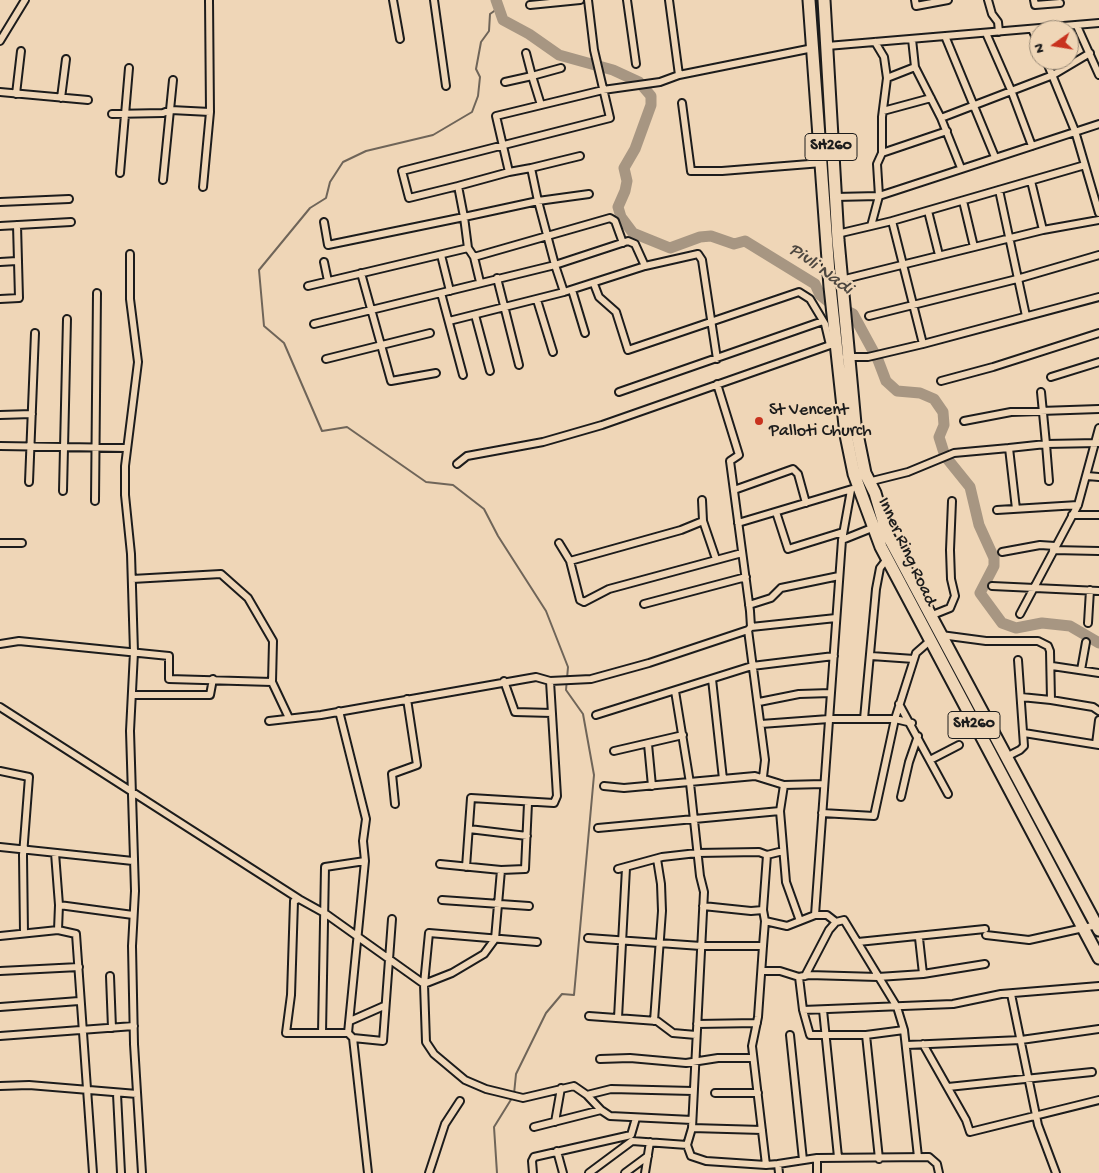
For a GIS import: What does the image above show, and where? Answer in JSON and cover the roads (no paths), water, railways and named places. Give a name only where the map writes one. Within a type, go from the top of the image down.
[{"type":"highway","name":"Inner Ring Road","points":[[809,0],[830,287],[828,320],[833,344],[843,357],[865,473],[870,482],[888,534],[930,616],[935,638],[1099,958]]},
{"type":"highway","name":"Inner Ring Road","points":[[824,0],[834,197],[845,322],[843,357],[846,435],[854,488],[887,559],[1006,757],[1098,928]]},
{"type":"street","points":[[0,41],[25,0]]},
{"type":"street","points":[[203,187],[210,112],[209,0]]},
{"type":"street","points":[[393,0],[400,39]]},
{"type":"street","points":[[434,0],[446,86]]},
{"type":"street","points":[[530,5],[580,0]]},
{"type":"street","points":[[580,156],[410,198],[402,171],[610,118],[594,50],[588,0]]},
{"type":"street","points":[[627,0],[636,64]]},
{"type":"street","points":[[669,0],[679,76]]},
{"type":"street","points":[[915,0],[916,6],[948,0]]},
{"type":"street","points":[[988,0],[992,14],[998,22],[999,32]]},
{"type":"street","points":[[1034,0],[1035,5],[1060,3]]},
{"type":"street","points":[[1079,26],[1099,24]]},
{"type":"street","points":[[827,46],[1029,29]]},
{"type":"street","points":[[1079,32],[1099,75]]},
{"type":"street","points":[[986,33],[1011,90],[1032,146]]},
{"type":"street","points":[[945,36],[995,157]]},
{"type":"street","points":[[912,39],[915,67],[942,118],[961,168]]},
{"type":"street","points":[[871,226],[879,196],[877,164],[882,153],[883,111],[887,78],[884,58],[875,42]]},
{"type":"street","points":[[509,172],[496,116],[603,90],[647,84],[813,48]]},
{"type":"street","points":[[16,94],[21,51]]},
{"type":"street","points":[[526,53],[541,105]]},
{"type":"street","points":[[942,118],[1053,75],[1090,53]]},
{"type":"street","points":[[61,98],[66,59]]},
{"type":"street","points":[[887,78],[915,67]]},
{"type":"street","points":[[120,173],[129,68]]},
{"type":"street","points":[[505,82],[561,68]]},
{"type":"street","points":[[1051,70],[1075,132],[1099,213]]},
{"type":"street","points":[[164,180],[173,80]]},
{"type":"street","points":[[0,92],[88,100]]},
{"type":"street","points":[[883,111],[931,98]]},
{"type":"street","points":[[682,103],[691,171],[722,171],[822,163]]},
{"type":"street","points":[[112,114],[163,113],[170,111],[210,112]]},
{"type":"street","points":[[834,197],[879,196],[1099,124]]},
{"type":"street","points":[[882,153],[947,131]]},
{"type":"street","points":[[837,234],[928,211],[1085,165]]},
{"type":"street","points":[[532,168],[546,235],[564,292]]},
{"type":"street","points":[[1031,181],[1044,230]]},
{"type":"street","points":[[458,186],[468,248],[474,257],[480,282]]},
{"type":"street","points":[[999,190],[1026,316]]},
{"type":"street","points":[[324,222],[328,245],[538,202],[588,194]]},
{"type":"street","points":[[0,202],[69,199]]},
{"type":"street","points":[[963,201],[974,247]]},
{"type":"street","points":[[928,211],[939,255]]},
{"type":"street","points":[[474,257],[610,218],[615,221],[623,243]]},
{"type":"street","points":[[841,280],[904,266],[939,255],[1009,238],[1099,220]]},
{"type":"street","points":[[892,221],[923,344]]},
{"type":"street","points":[[0,226],[71,222]]},
{"type":"street","points":[[0,299],[18,298],[16,225]]},
{"type":"street","points":[[314,324],[555,265],[623,243],[635,244],[645,266]]},
{"type":"street","points":[[308,286],[468,248]]},
{"type":"street","points":[[130,254],[130,300],[138,362],[127,448],[125,495],[132,580],[134,652],[130,791],[134,915],[134,1026],[142,1173]]},
{"type":"street","points":[[449,322],[504,306],[537,300],[594,284],[645,266],[698,254],[702,260],[717,359]]},
{"type":"street","points":[[440,255],[450,291]]},
{"type":"street","points":[[869,316],[1017,279],[1099,255]]},
{"type":"street","points":[[0,262],[18,262]]},
{"type":"street","points":[[324,262],[328,281]]},
{"type":"street","points":[[361,273],[379,346],[390,381],[436,373]]},
{"type":"street","points":[[497,278],[519,365]]},
{"type":"street","points":[[594,284],[599,297],[616,312],[628,350],[799,292],[810,299],[828,320],[619,392]]},
{"type":"street","points":[[572,290],[585,332]]},
{"type":"street","points":[[95,501],[97,293]]},
{"type":"street","points":[[441,293],[462,374]]},
{"type":"street","points":[[843,357],[868,357],[1099,297]]},
{"type":"street","points":[[537,300],[553,352]]},
{"type":"street","points":[[476,315],[490,371]]},
{"type":"street","points":[[63,490],[67,319]]},
{"type":"street","points":[[29,482],[35,333]]},
{"type":"street","points":[[326,359],[430,333]]},
{"type":"street","points":[[941,381],[993,368],[1099,333]]},
{"type":"street","points":[[457,464],[467,456],[543,442],[602,425],[833,344]]},
{"type":"street","points":[[1051,377],[1099,362]]},
{"type":"street","points":[[717,384],[739,454],[730,461],[750,605],[749,628],[752,666],[759,702],[765,760],[763,777]]},
{"type":"street","points":[[1041,392],[1049,481]]},
{"type":"street","points":[[964,421],[1012,412],[1099,409]]},
{"type":"street","points":[[0,415],[32,414]]},
{"type":"street","points":[[1020,614],[1078,505],[1097,443],[1099,428]]},
{"type":"street","points":[[738,523],[908,472],[954,453],[1046,444],[1097,443]]},
{"type":"street","points":[[0,446],[127,448]]},
{"type":"street","points":[[1009,448],[1016,509]]},
{"type":"street","points":[[734,490],[793,469],[798,474],[806,503]]},
{"type":"street","points":[[1087,476],[1099,477]]},
{"type":"street","points":[[815,914],[842,540],[854,488]]},
{"type":"street","points":[[702,500],[703,521],[716,559]]},
{"type":"street","points":[[930,616],[950,608],[955,596],[951,579],[950,550],[952,501]]},
{"type":"street","points":[[997,510],[1078,505]]},
{"type":"street","points":[[776,512],[788,549],[844,532]]},
{"type":"street","points":[[1072,515],[1099,515]]},
{"type":"street","points":[[570,561],[682,530],[703,521]]},
{"type":"street","points":[[842,540],[872,528]]},
{"type":"street","points":[[0,543],[22,543]]},
{"type":"street","points":[[559,543],[570,561],[580,600],[584,602],[609,589],[742,553]]},
{"type":"street","points":[[1002,552],[1040,545],[1054,548],[1099,551]]},
{"type":"street","points":[[864,719],[876,589],[880,568],[887,559]]},
{"type":"street","points":[[132,580],[221,574],[248,598],[273,641],[272,682],[289,718]]},
{"type":"street","points":[[750,605],[771,598],[781,588],[839,576]]},
{"type":"street","points":[[644,604],[746,577]]},
{"type":"street","points":[[992,586],[1099,591]]},
{"type":"street","points":[[1088,623],[1090,590]]},
{"type":"street","points":[[269,721],[339,711],[536,677],[550,681],[591,679],[649,662],[749,628],[836,618]]},
{"type":"street","points":[[822,813],[874,816],[895,719],[914,659],[920,647],[935,638],[986,642],[1038,641],[1048,646],[1052,666],[1051,700]]},
{"type":"street","points":[[0,644],[19,641],[168,656],[169,679],[272,682]]},
{"type":"street","points":[[1081,670],[1086,642]]},
{"type":"street","points":[[596,715],[752,666],[834,656]]},
{"type":"street","points":[[871,656],[914,659]]},
{"type":"street","points":[[1006,757],[1024,746],[1018,660]]},
{"type":"street","points":[[1052,666],[1099,673]]},
{"type":"street","points":[[132,695],[210,695],[213,679]]},
{"type":"street","points":[[712,679],[723,779]]},
{"type":"street","points":[[466,867],[471,798],[528,803],[554,803],[557,796],[550,681]]},
{"type":"street","points":[[504,682],[515,712],[552,713]]},
{"type":"street","points":[[675,691],[690,783],[697,853],[704,892],[692,1091],[692,1124],[687,1145],[691,1156],[706,1161],[766,1165],[817,1158],[879,1159],[930,1157],[937,1164],[939,1173]]},
{"type":"street","points":[[759,702],[799,694],[831,693]]},
{"type":"street","points":[[1021,697],[1093,707],[1099,711]]},
{"type":"street","points":[[395,804],[392,774],[417,765],[407,699]]},
{"type":"street","points":[[899,704],[912,724],[948,794]]},
{"type":"street","points":[[0,707],[299,899],[326,914],[424,984]]},
{"type":"street","points":[[339,711],[366,819],[363,840],[365,862],[350,1021],[368,1173]]},
{"type":"street","points":[[761,724],[829,719],[895,719],[912,724]]},
{"type":"street","points":[[1024,733],[1098,744],[1099,720]]},
{"type":"street","points":[[614,751],[682,735]]},
{"type":"street","points":[[901,797],[908,762],[918,736]]},
{"type":"street","points":[[648,744],[652,786]]},
{"type":"street","points":[[930,760],[959,745]]},
{"type":"street","points":[[0,771],[30,777],[23,849],[24,933]]},
{"type":"street","points":[[604,786],[624,788],[763,777],[784,785],[824,784]]},
{"type":"street","points":[[784,785],[780,811],[782,851],[786,882],[800,921]]},
{"type":"street","points":[[440,864],[501,870],[525,869],[528,803]]},
{"type":"street","points":[[598,828],[780,811]]},
{"type":"street","points":[[469,829],[527,836]]},
{"type":"street","points":[[0,847],[133,861]]},
{"type":"street","points":[[618,869],[657,859],[697,853],[759,852],[767,855],[782,851]]},
{"type":"street","points":[[55,853],[59,905],[58,930]]},
{"type":"street","points":[[766,1165],[752,1046],[757,1022],[762,971],[765,921],[763,910],[767,855]]},
{"type":"street","points":[[654,1021],[660,943],[661,884],[657,859]]},
{"type":"street","points":[[322,1033],[326,867],[365,862]]},
{"type":"street","points":[[618,1018],[626,868]]},
{"type":"street","points":[[424,984],[452,974],[484,954],[495,940],[501,870]]},
{"type":"street","points":[[299,899],[294,900],[291,995],[286,1033],[351,1035],[383,1041],[386,1025],[384,1006],[392,919]]},
{"type":"street","points":[[442,900],[529,906]]},
{"type":"street","points":[[59,905],[134,915]]},
{"type":"street","points":[[703,906],[751,911],[763,910]]},
{"type":"street","points":[[765,921],[787,926],[815,914],[827,915],[836,922]]},
{"type":"street","points":[[904,1030],[866,1035],[809,1034],[803,1010],[802,976],[836,922],[844,920],[897,1007],[904,1030],[907,1045],[918,1157]]},
{"type":"street","points":[[858,942],[986,932],[1029,940],[1083,929],[1098,928]]},
{"type":"street","points":[[0,936],[58,930],[76,934],[93,1173]]},
{"type":"street","points":[[537,942],[429,933],[424,984],[426,1042],[434,1054],[465,1080],[509,1096],[524,1098],[576,1086],[610,1116],[762,1130]]},
{"type":"street","points":[[588,938],[701,946],[763,946]]},
{"type":"street","points":[[919,938],[923,974]]},
{"type":"street","points":[[762,971],[780,971],[802,976],[878,977],[923,974],[985,964]]},
{"type":"street","points":[[0,971],[79,967]]},
{"type":"street","points":[[110,976],[112,1028]]},
{"type":"street","points":[[803,1010],[953,1004],[1011,994],[1099,986]]},
{"type":"street","points":[[1011,994],[1036,1114],[1056,1173]]},
{"type":"street","points":[[0,1007],[80,1001]]},
{"type":"street","points":[[350,1021],[384,1006]]},
{"type":"street","points":[[823,1010],[838,1158]]},
{"type":"street","points":[[589,1016],[654,1021],[673,1033],[696,1035]]},
{"type":"street","points":[[697,1024],[757,1022]]},
{"type":"street","points":[[0,1036],[134,1026]]},
{"type":"street","points":[[907,1045],[1021,1040],[1099,1029]]},
{"type":"street","points":[[790,1035],[802,1160]]},
{"type":"street","points":[[866,1035],[879,1159]]},
{"type":"street","points":[[923,1044],[948,1087],[970,1132],[1036,1114],[1099,1100]]},
{"type":"street","points":[[600,1059],[630,1058],[686,1063],[695,1060],[753,1058]]},
{"type":"street","points":[[948,1087],[1092,1072]]},
{"type":"street","points":[[0,1086],[29,1085],[117,1094],[137,1094]]},
{"type":"street","points":[[555,1122],[561,1088]]},
{"type":"street","points":[[587,1096],[611,1089],[692,1091]]},
{"type":"street","points":[[715,1093],[758,1093]]},
{"type":"street","points":[[117,1094],[121,1173]]},
{"type":"street","points":[[429,1173],[445,1124],[460,1101]]},
{"type":"street","points":[[534,1127],[601,1110]]},
{"type":"street","points":[[590,1173],[632,1138],[636,1118]]},
{"type":"street","points":[[533,1173],[532,1161],[534,1157],[557,1151],[632,1138],[650,1142],[687,1145]]},
{"type":"street","points":[[645,1173],[650,1142]]},
{"type":"street","points":[[557,1151],[563,1173]]},
{"type":"street","points":[[625,1173],[648,1156]]},
{"type":"street","points":[[817,1158],[818,1173]]},
{"type":"street","points":[[778,1164],[779,1173]]},
{"type":"waterway","name":"Pivli Nadi","points":[[496,0],[503,20],[529,34],[559,55],[613,70],[639,82],[651,96],[651,105],[635,149],[624,168],[627,181],[618,207],[621,217],[633,233],[670,248],[700,237],[711,236],[734,244],[745,241],[815,284],[820,295],[830,303],[853,314],[878,360],[886,381],[897,391],[920,393],[934,399],[943,412],[944,425],[939,437],[945,456],[970,487],[979,525],[994,558],[994,566],[980,593],[1002,623],[1016,628],[1042,623],[1070,626],[1099,643]]},
{"type":"waterway","points":[[497,9],[490,14],[489,31],[481,42],[476,69],[480,77],[478,96],[472,112],[433,135],[366,151],[343,162],[330,182],[326,198],[310,208],[259,270],[264,326],[284,343],[322,431],[347,427],[426,482],[453,485],[484,509],[498,536],[546,611],[568,667],[566,690],[583,714],[594,775],[574,995],[562,994],[546,1013],[516,1074],[514,1094]]},
{"type":"waterway","points":[[497,1173],[494,1127],[512,1098]]},
{"type":"place","name":"St Vencent Palloti Church","points":[[759,421]]}]
